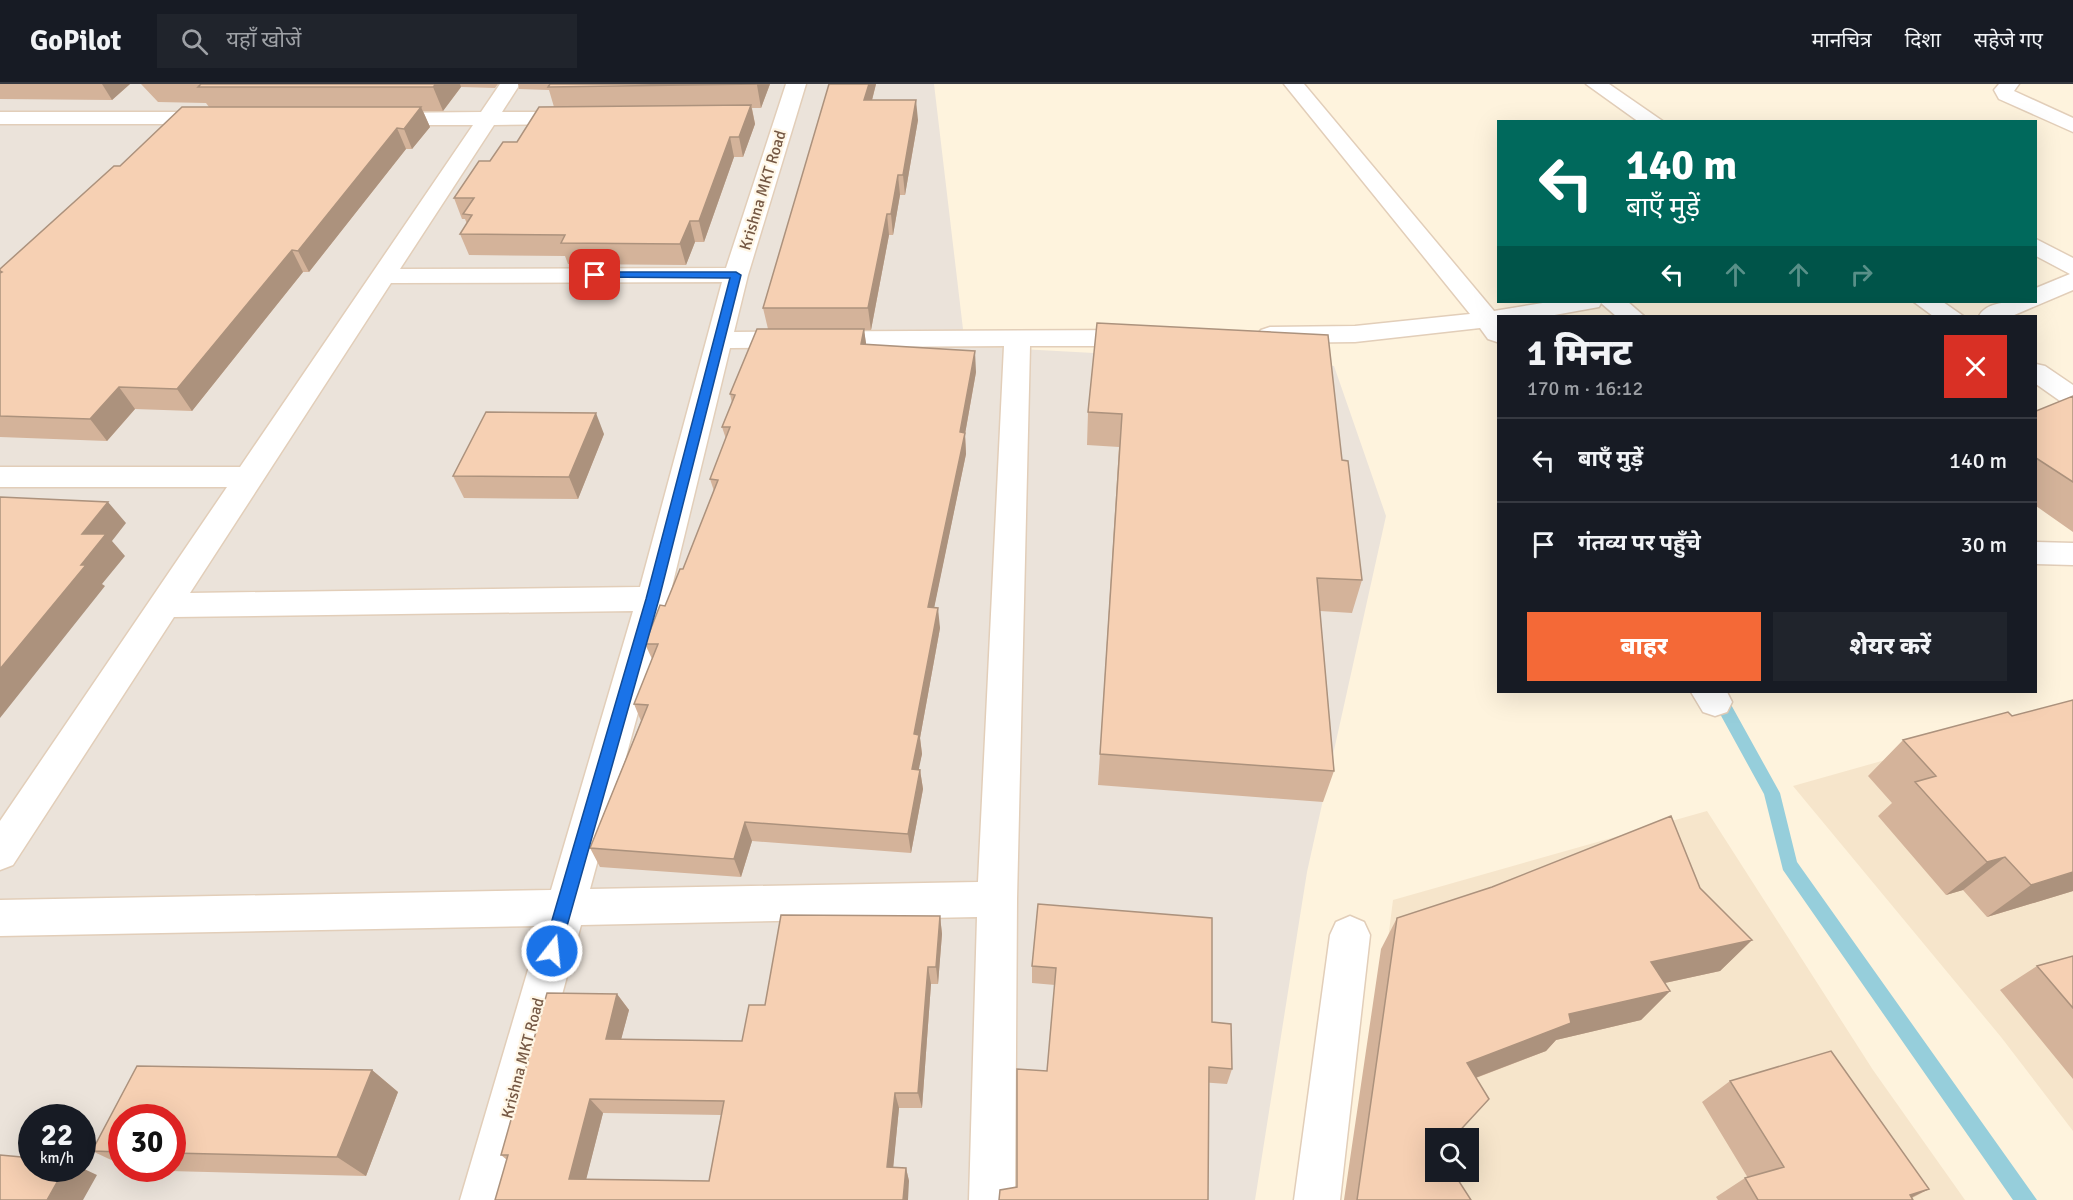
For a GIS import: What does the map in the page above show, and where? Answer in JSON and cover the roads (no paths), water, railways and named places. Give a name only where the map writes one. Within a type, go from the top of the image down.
[{"type":"street","points":[[0,853],[510,84]]},
{"type":"street","name":"Krishna MKT Road","points":[[483,1200],[564,905],[653,599],[736,275],[773,116],[796,84]]},
{"type":"street","points":[[1294,84],[1497,322]]},
{"type":"street","points":[[1596,84],[1651,120]]},
{"type":"street","points":[[2009,84],[2004,90],[2007,95],[2069,124]]},
{"type":"street","points":[[0,118],[231,118]]},
{"type":"street","points":[[146,143],[172,118]]},
{"type":"street","points":[[359,119],[594,118]]},
{"type":"street","points":[[2037,130],[2069,124]]},
{"type":"street","points":[[2037,247],[2073,268]]},
{"type":"street","points":[[383,276],[736,275]]},
{"type":"street","points":[[2037,297],[2073,281]]},
{"type":"street","points":[[1533,315],[1586,303]]},
{"type":"street","points":[[1614,303],[1630,315]]},
{"type":"street","points":[[1928,303],[1948,315]]},
{"type":"street","points":[[1994,315],[2024,303]]},
{"type":"street","points":[[1250,336],[1355,334],[1497,323]]},
{"type":"street","points":[[719,340],[1017,340],[1168,337]]},
{"type":"street","points":[[992,1200],[996,899],[1017,340]]},
{"type":"street","points":[[2037,373],[2073,397]]},
{"type":"street","points":[[0,477],[249,477]]},
{"type":"street","points":[[2037,553],[2073,554]]},
{"type":"street","points":[[165,605],[653,599]]},
{"type":"street","points":[[0,918],[564,905],[996,899]]},
{"type":"street","points":[[1317,1200],[1350,935]]},
{"type":"waterway","points":[[1717,693],[1772,793],[1789,865],[2026,1200]]}]
